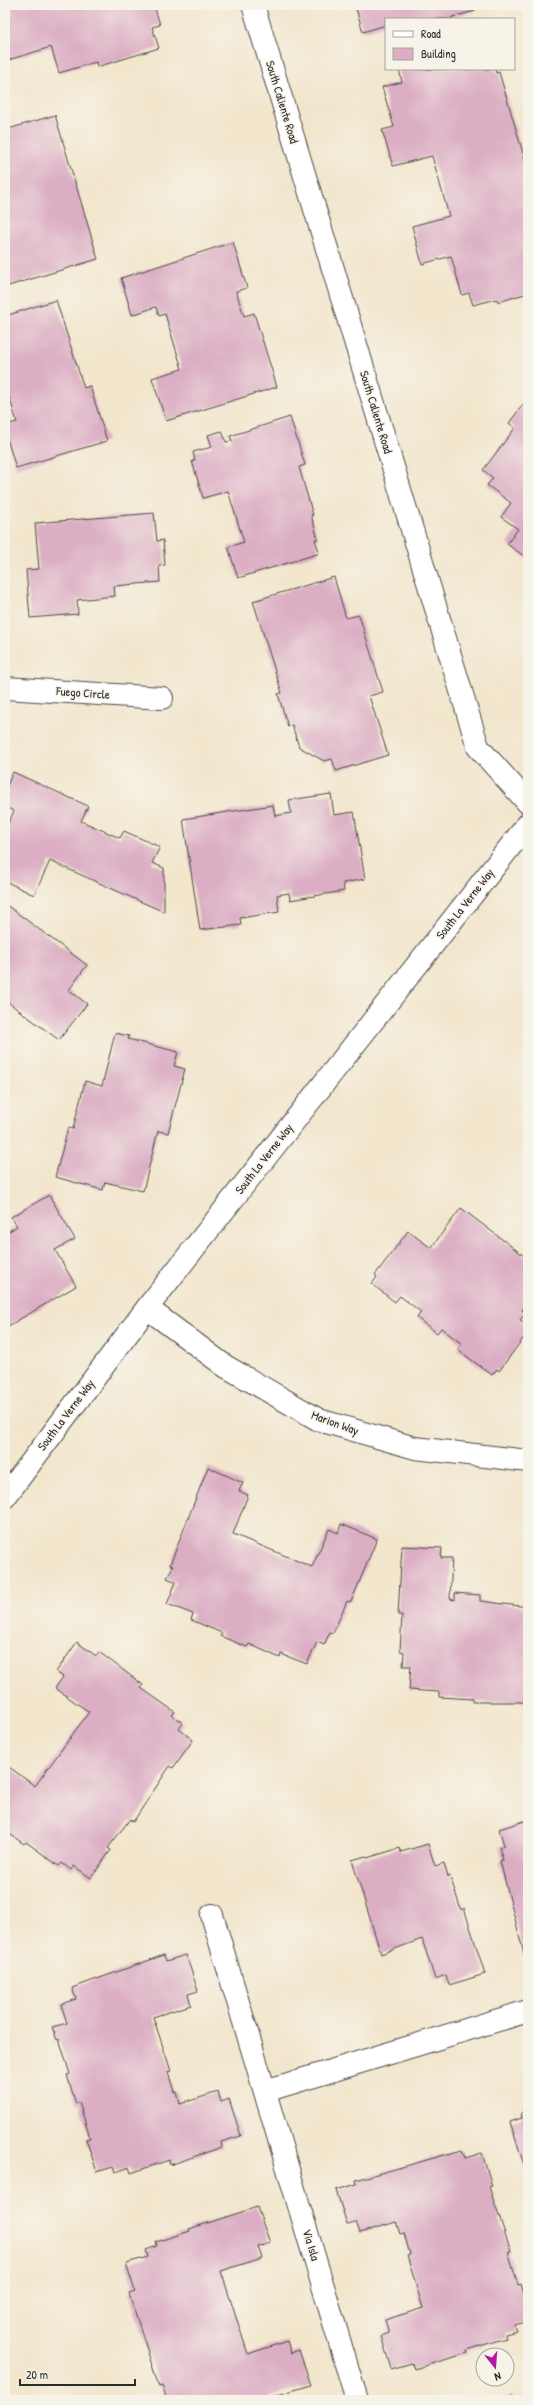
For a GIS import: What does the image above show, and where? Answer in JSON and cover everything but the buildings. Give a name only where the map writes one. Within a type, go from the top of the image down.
[{"type":"street","name":"South Caliente Road","points":[[253,5],[478,747],[528,803]]},
{"type":"street","name":"Fuego Circle","points":[[5,688],[162,698]]},
{"type":"street","name":"South La Verne Way","points":[[5,1497],[147,1308],[528,824]]},
{"type":"street","name":"Marion Way","points":[[147,1308],[225,1366],[319,1420],[415,1448],[528,1461]]},
{"type":"street","name":"Via Isla","points":[[212,1915],[357,2400]]},
{"type":"street","points":[[264,2091],[528,2011]]}]
